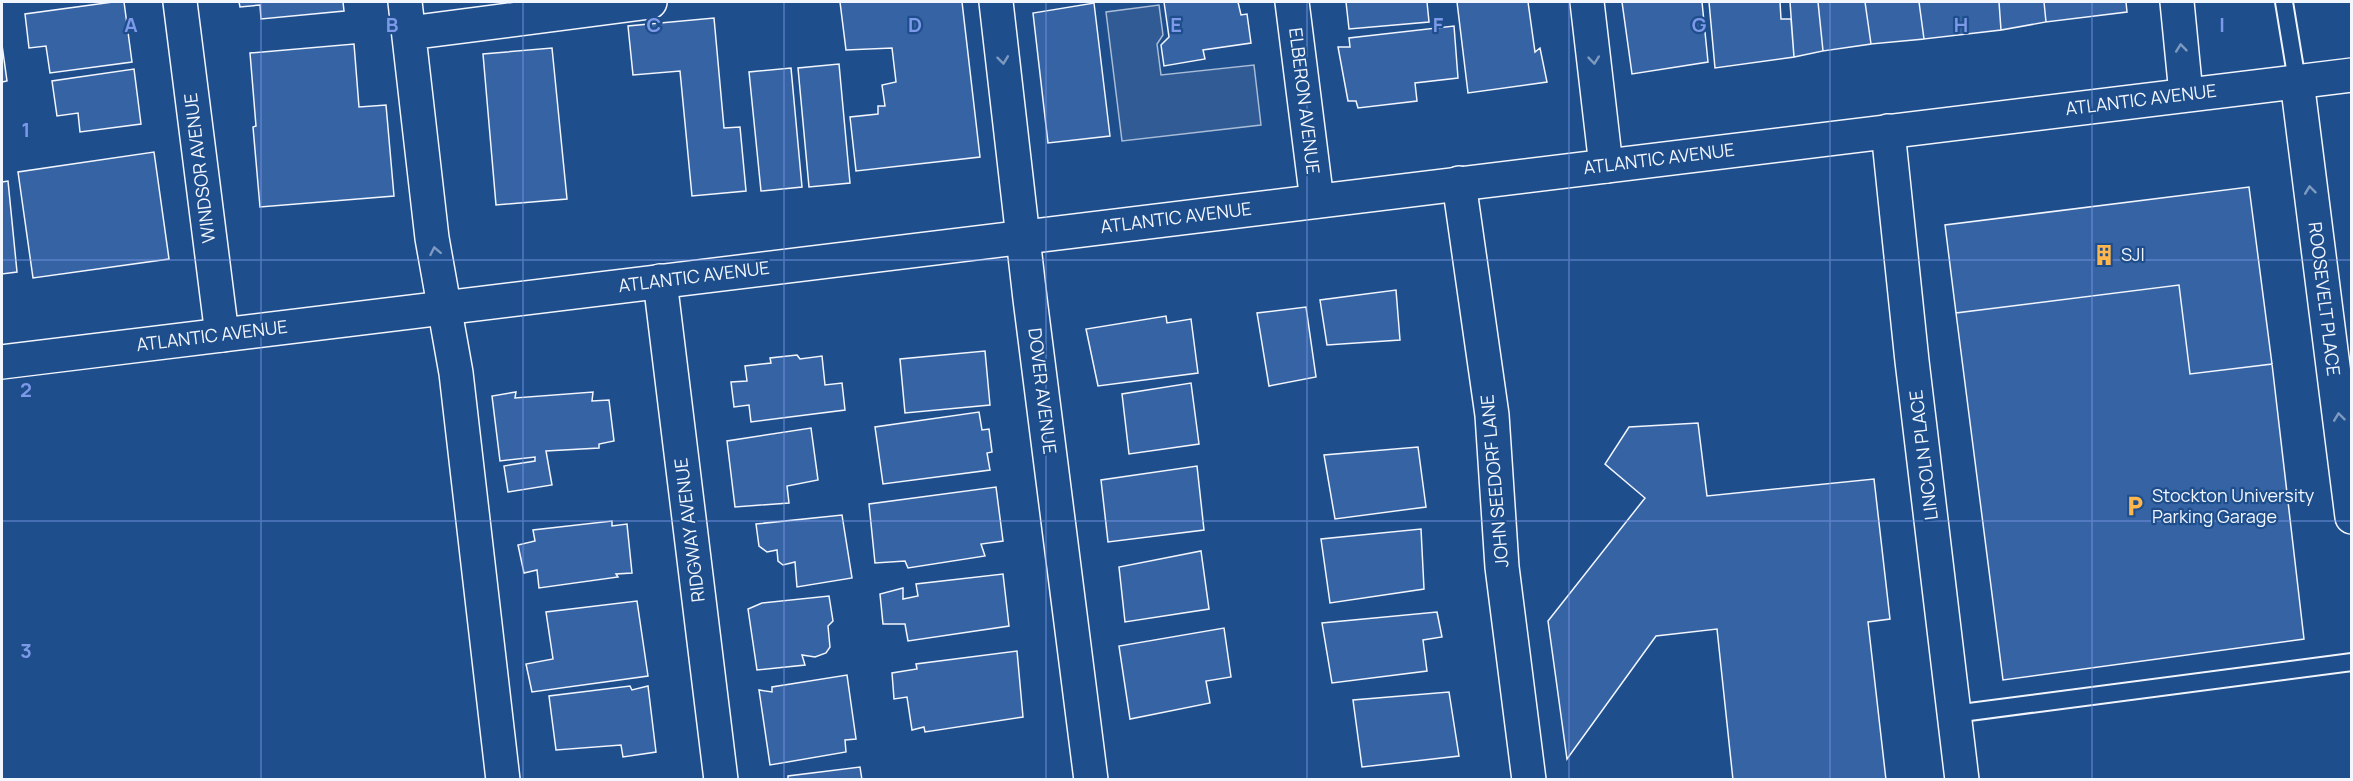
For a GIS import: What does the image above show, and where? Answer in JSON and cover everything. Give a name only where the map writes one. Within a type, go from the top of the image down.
[{"type":"street","name":"WINDSOR AVENUE","points":[[180,2],[222,335]]},
{"type":"street","points":[[503,780],[456,373],[432,238],[407,17],[650,2]]},
{"type":"street","name":"DOVER AVENUE","points":[[996,2],[1091,780]]},
{"type":"street","name":"ELBERON AVENUE","points":[[1292,2],[1317,201]]},
{"type":"street","points":[[1587,2],[1605,166]]},
{"type":"street","points":[[2177,2],[2186,94]]},
{"type":"street","name":"ATLANTIC AVENUE","points":[[2,362],[2352,75]]},
{"type":"street","name":"ROOSEVELT PLACE","points":[[2296,81],[2352,517]]},
{"type":"street","name":"LINCOLN PLACE","points":[[1888,131],[1912,361],[1962,780]]},
{"type":"street","name":"JOHN SEEDORF LANE","points":[[1460,183],[1492,415],[1502,567],[1529,780]]},
{"type":"street","name":"RIDGWAY AVENUE","points":[[660,281],[721,780]]},
{"type":"lane","points":[[2284,2],[2296,81]]},
{"type":"lane","points":[[1954,714],[2352,662]]},
{"type":"shaded area","points":[[1159,5],[1163,35],[1157,44],[1161,75],[1254,65],[1261,125],[1122,141],[1106,12]]},
{"type":"building","points":[[124,2],[132,62],[50,73],[46,46],[29,48],[25,14]]},
{"type":"building","points":[[239,2],[343,2],[344,11],[261,19],[260,5],[240,7]]},
{"type":"building","points":[[840,2],[962,2],[980,157],[856,171],[850,117],[878,114],[878,106],[885,106],[882,85],[896,82],[892,48],[846,50]]},
{"type":"building","points":[[1164,2],[1238,2],[1241,15],[1247,14],[1251,43],[1203,50],[1205,59],[1164,66],[1161,45],[1169,37]]},
{"type":"building","points":[[1346,2],[1427,2],[1429,22],[1349,29]]},
{"type":"building","points":[[1457,2],[1528,2],[1535,52],[1540,48],[1547,82],[1468,93]]},
{"type":"building","points":[[1622,2],[1702,2],[1708,62],[1632,74]]},
{"type":"building","points":[[1709,2],[1780,2],[1781,19],[1791,19],[1794,57],[1715,68]]},
{"type":"building","points":[[1790,2],[1818,2],[1823,51],[1794,57]]},
{"type":"building","points":[[1818,2],[1865,2],[1871,44],[1823,51]]},
{"type":"building","points":[[1865,2],[1919,2],[1924,39],[1871,44]]},
{"type":"building","points":[[1919,2],[1999,2],[2001,30],[1924,39]]},
{"type":"building","points":[[1999,2],[2044,2],[2046,22],[2001,30]]},
{"type":"building","points":[[2044,2],[2126,2],[2127,12],[2046,22]]},
{"type":"building","points":[[1094,3],[1110,136],[1048,143],[1033,13]]},
{"type":"building","points":[[714,18],[724,128],[740,127],[746,191],[692,196],[680,71],[633,75],[628,26]]},
{"type":"building","points":[[1454,26],[1458,78],[1415,83],[1417,101],[1358,108],[1356,101],[1348,101],[1338,47],[1350,47],[1349,38]]},
{"type":"building","points":[[354,44],[359,107],[386,105],[394,196],[260,207],[253,127],[256,126],[250,53]]},
{"type":"building","points":[[2,45],[7,81],[2,82]]},
{"type":"building","points":[[552,48],[567,199],[496,205],[483,54]]},
{"type":"building","points":[[839,64],[850,183],[809,187],[798,68]]},
{"type":"building","points":[[791,68],[802,187],[761,191],[749,72]]},
{"type":"building","points":[[134,69],[141,124],[80,132],[78,113],[57,116],[52,81]]},
{"type":"building","points":[[154,152],[169,259],[33,278],[18,172]]},
{"type":"building","points":[[8,181],[17,272],[2,274],[2,182]]},
{"type":"building","name":"SJI","points":[[2249,187],[2272,364],[2190,374],[2179,285],[1956,313],[1945,225]]},
{"type":"building","name":"Stockton University Parking Garage","points":[[2179,285],[2190,374],[2272,364],[2304,639],[2003,680],[1956,313]]},
{"type":"building","points":[[1396,290],[1400,340],[1327,345],[1320,300]]},
{"type":"building","points":[[1306,307],[1316,377],[1269,386],[1257,313]]},
{"type":"building","points":[[1166,316],[1167,323],[1191,319],[1198,373],[1098,386],[1086,329]]},
{"type":"building","points":[[985,351],[990,405],[905,413],[900,359]]},
{"type":"building","points":[[797,355],[800,359],[822,356],[825,385],[842,383],[845,410],[751,422],[749,405],[734,407],[731,382],[747,381],[745,366],[771,363],[770,358]]},
{"type":"building","points":[[1191,383],[1199,444],[1129,454],[1122,394]]},
{"type":"building","points":[[516,392],[515,398],[593,392],[592,401],[609,400],[614,441],[599,444],[599,448],[546,451],[552,485],[508,492],[504,466],[535,461],[535,457],[500,461],[492,396]]},
{"type":"building","points":[[979,412],[982,430],[989,429],[992,452],[987,453],[990,470],[883,484],[875,427]]},
{"type":"building","points":[[1698,423],[1707,496],[1874,479],[1890,619],[1868,622],[1886,780],[1733,780],[1717,629],[1656,636],[1567,759],[1548,621],[1645,498],[1605,464],[1629,427]]},
{"type":"building","points":[[811,428],[818,480],[787,486],[789,503],[735,507],[727,441]]},
{"type":"building","points":[[1418,447],[1426,507],[1335,519],[1324,455]]},
{"type":"building","points":[[1197,466],[1204,530],[1108,542],[1101,480]]},
{"type":"building","points":[[996,487],[1003,541],[981,544],[985,556],[908,568],[905,561],[875,563],[869,504]]},
{"type":"building","points":[[842,515],[852,578],[797,587],[795,562],[783,565],[778,561],[777,550],[767,552],[759,546],[756,524]]},
{"type":"building","points":[[612,521],[612,526],[627,524],[632,573],[539,588],[537,570],[524,573],[518,545],[535,541],[533,530]]},
{"type":"building","points":[[1421,529],[1424,589],[1330,603],[1321,539]]},
{"type":"building","points":[[1201,551],[1209,609],[1125,622],[1119,567]]},
{"type":"building","points":[[1003,574],[1009,626],[908,641],[905,624],[883,624],[880,594],[903,588],[903,599],[918,596],[916,584]]},
{"type":"building","points":[[829,596],[833,621],[828,626],[830,647],[826,653],[815,657],[802,655],[805,665],[757,670],[748,609],[762,603]]},
{"type":"building","points":[[637,601],[648,676],[532,692],[526,664],[553,659],[546,612]]},
{"type":"building","points":[[1437,612],[1442,637],[1423,640],[1427,671],[1332,683],[1322,623]]},
{"type":"building","points":[[1224,628],[1231,677],[1206,681],[1210,703],[1130,719],[1119,646]]},
{"type":"building","points":[[1017,651],[1023,717],[925,732],[924,727],[912,730],[907,697],[894,699],[892,673],[917,669],[916,664]]},
{"type":"building","points":[[847,675],[856,739],[845,740],[846,752],[770,765],[759,690],[772,692],[772,687]]},
{"type":"building","points":[[630,686],[632,690],[648,686],[656,752],[623,757],[621,745],[556,750],[549,696]]},
{"type":"building","points":[[1449,692],[1459,756],[1362,767],[1353,700]]},
{"type":"building","points":[[860,767],[862,780],[788,780],[788,776]]},
{"type":"place","name":"SJI","points":[[2104,255]]},
{"type":"place","name":"Stockton University Parking Garage","points":[[2135,506]]}]
